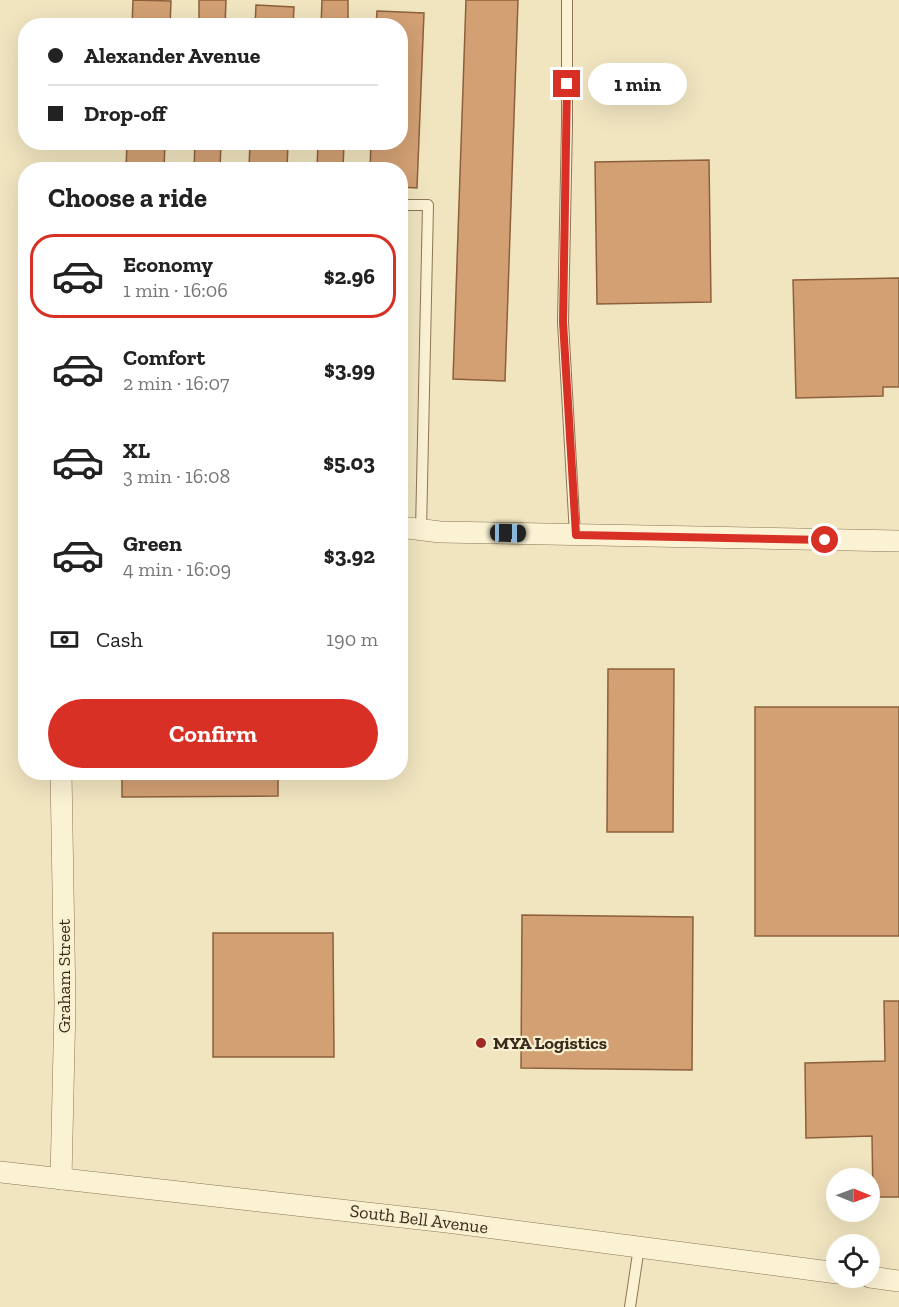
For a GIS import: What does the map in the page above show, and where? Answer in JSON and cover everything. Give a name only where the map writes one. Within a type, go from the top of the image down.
[{"type":"street","points":[[411,529],[440,532],[899,541]]},
{"type":"street","name":"Graham Street","points":[[61,780],[65,1005],[61,1179]]},
{"type":"street","name":"South Bell Avenue","points":[[0,1172],[447,1222],[826,1271]]},
{"type":"street","points":[[880,1278],[899,1281]]},
{"type":"lane","points":[[567,0],[563,322],[576,535]]},
{"type":"lane","points":[[408,205],[428,205],[411,529]]},
{"type":"lane","points":[[630,1307],[639,1247]]},
{"type":"building","points":[[133,0],[171,1],[170,18],[132,18]]},
{"type":"building","points":[[199,0],[226,0],[225,18],[199,18]]},
{"type":"building","points":[[322,0],[348,0],[348,18],[321,18]]},
{"type":"building","points":[[466,0],[518,0],[505,381],[453,379]]},
{"type":"building","points":[[256,5],[294,7],[293,18],[255,18]]},
{"type":"building","points":[[377,11],[424,13],[417,188],[408,187],[408,162],[370,162],[371,150],[408,150],[408,18],[377,18]]},
{"type":"building","points":[[127,150],[165,150],[164,162],[126,162]]},
{"type":"building","points":[[195,150],[221,150],[220,162],[194,162]]},
{"type":"building","points":[[250,150],[288,150],[287,162],[249,162]]},
{"type":"building","points":[[318,150],[344,150],[343,162],[317,162]]},
{"type":"building","points":[[709,160],[711,302],[597,304],[595,162]]},
{"type":"building","points":[[899,278],[899,387],[883,387],[883,396],[796,398],[793,280]]},
{"type":"building","points":[[608,669],[674,669],[673,832],[607,832]]},
{"type":"building","points":[[755,707],[899,707],[899,936],[755,936]]},
{"type":"building","points":[[122,780],[278,780],[278,796],[122,797]]},
{"type":"building","points":[[522,915],[693,917],[692,1070],[521,1068]]},
{"type":"building","points":[[213,933],[333,933],[334,1057],[213,1057]]},
{"type":"building","points":[[884,1001],[899,1001],[899,1197],[880,1197],[880,1168],[873,1168],[872,1136],[806,1138],[805,1063],[885,1061]]},
{"type":"place","name":"MYA Logistics","points":[[481,1043]]},
{"type":"route","points":[[567,84],[563,322],[576,535],[825,540]]}]
